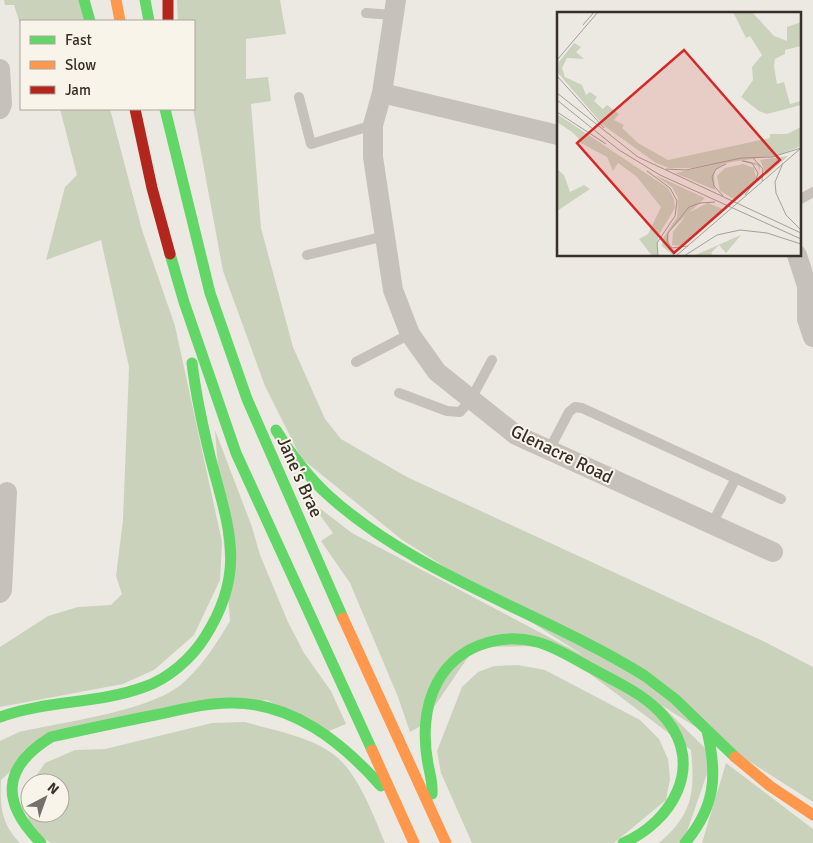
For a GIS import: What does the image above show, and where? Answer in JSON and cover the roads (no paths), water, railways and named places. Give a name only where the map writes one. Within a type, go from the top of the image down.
[{"type":"main road","points":[[84,0],[90,20]]},
{"type":"main road","points":[[116,0],[120,20]]},
{"type":"main road","points":[[145,0],[149,20]]},
{"type":"main road","points":[[168,0],[168,20]]},
{"type":"main road","points":[[136,110],[152,188],[184,302],[236,453],[414,843]]},
{"type":"main road","name":"Jane's Brae","points":[[165,110],[210,293],[247,399],[334,599],[446,843]]},
{"type":"main road","points":[[172,110],[173,148]]},
{"type":"main road","points":[[131,149],[152,188]]},
{"type":"main road","points":[[0,716],[32,708],[124,694],[147,687],[166,675],[197,647],[222,610],[229,589],[232,546],[228,518],[195,390],[184,302]]},
{"type":"main road","points":[[229,348],[299,467],[315,485],[367,528],[459,579],[600,651],[652,681],[754,772],[813,815]]},
{"type":"main road","points":[[430,808],[433,790],[425,727],[428,707],[438,681],[456,658],[470,648],[500,638],[518,639],[553,648],[620,683],[660,714],[672,728],[680,746],[683,764],[677,797],[668,812],[657,824],[645,834],[623,843]]},
{"type":"main road","points":[[40,843],[24,829],[14,816],[9,799],[9,782],[24,754],[37,744],[51,737],[208,704],[241,703],[271,708],[304,722],[330,736],[399,809]]},
{"type":"main road","points":[[685,843],[697,830],[705,816],[714,786],[713,752],[707,731]]},
{"type":"street","name":"Glenacre Road","points":[[394,8],[382,93],[373,124],[373,157],[392,290],[410,334],[438,372],[516,434],[773,552]]},
{"type":"street","points":[[0,69],[0,109]]},
{"type":"street","points":[[382,93],[557,135]]},
{"type":"street","points":[[797,256],[807,286],[807,319],[813,337]]},
{"type":"street","points":[[0,593],[2,590],[7,492]]},
{"type":"lane","points":[[366,13],[394,8]]},
{"type":"lane","points":[[299,97],[311,144],[373,124]]},
{"type":"lane","points":[[800,199],[813,192]]},
{"type":"lane","points":[[307,255],[385,236]]},
{"type":"lane","points":[[356,362],[410,334]]},
{"type":"lane","points":[[399,393],[447,411],[460,412],[471,399],[492,360]]},
{"type":"lane","points":[[549,450],[569,412],[575,406],[781,499]]},
{"type":"lane","points":[[712,524],[736,478]]}]
